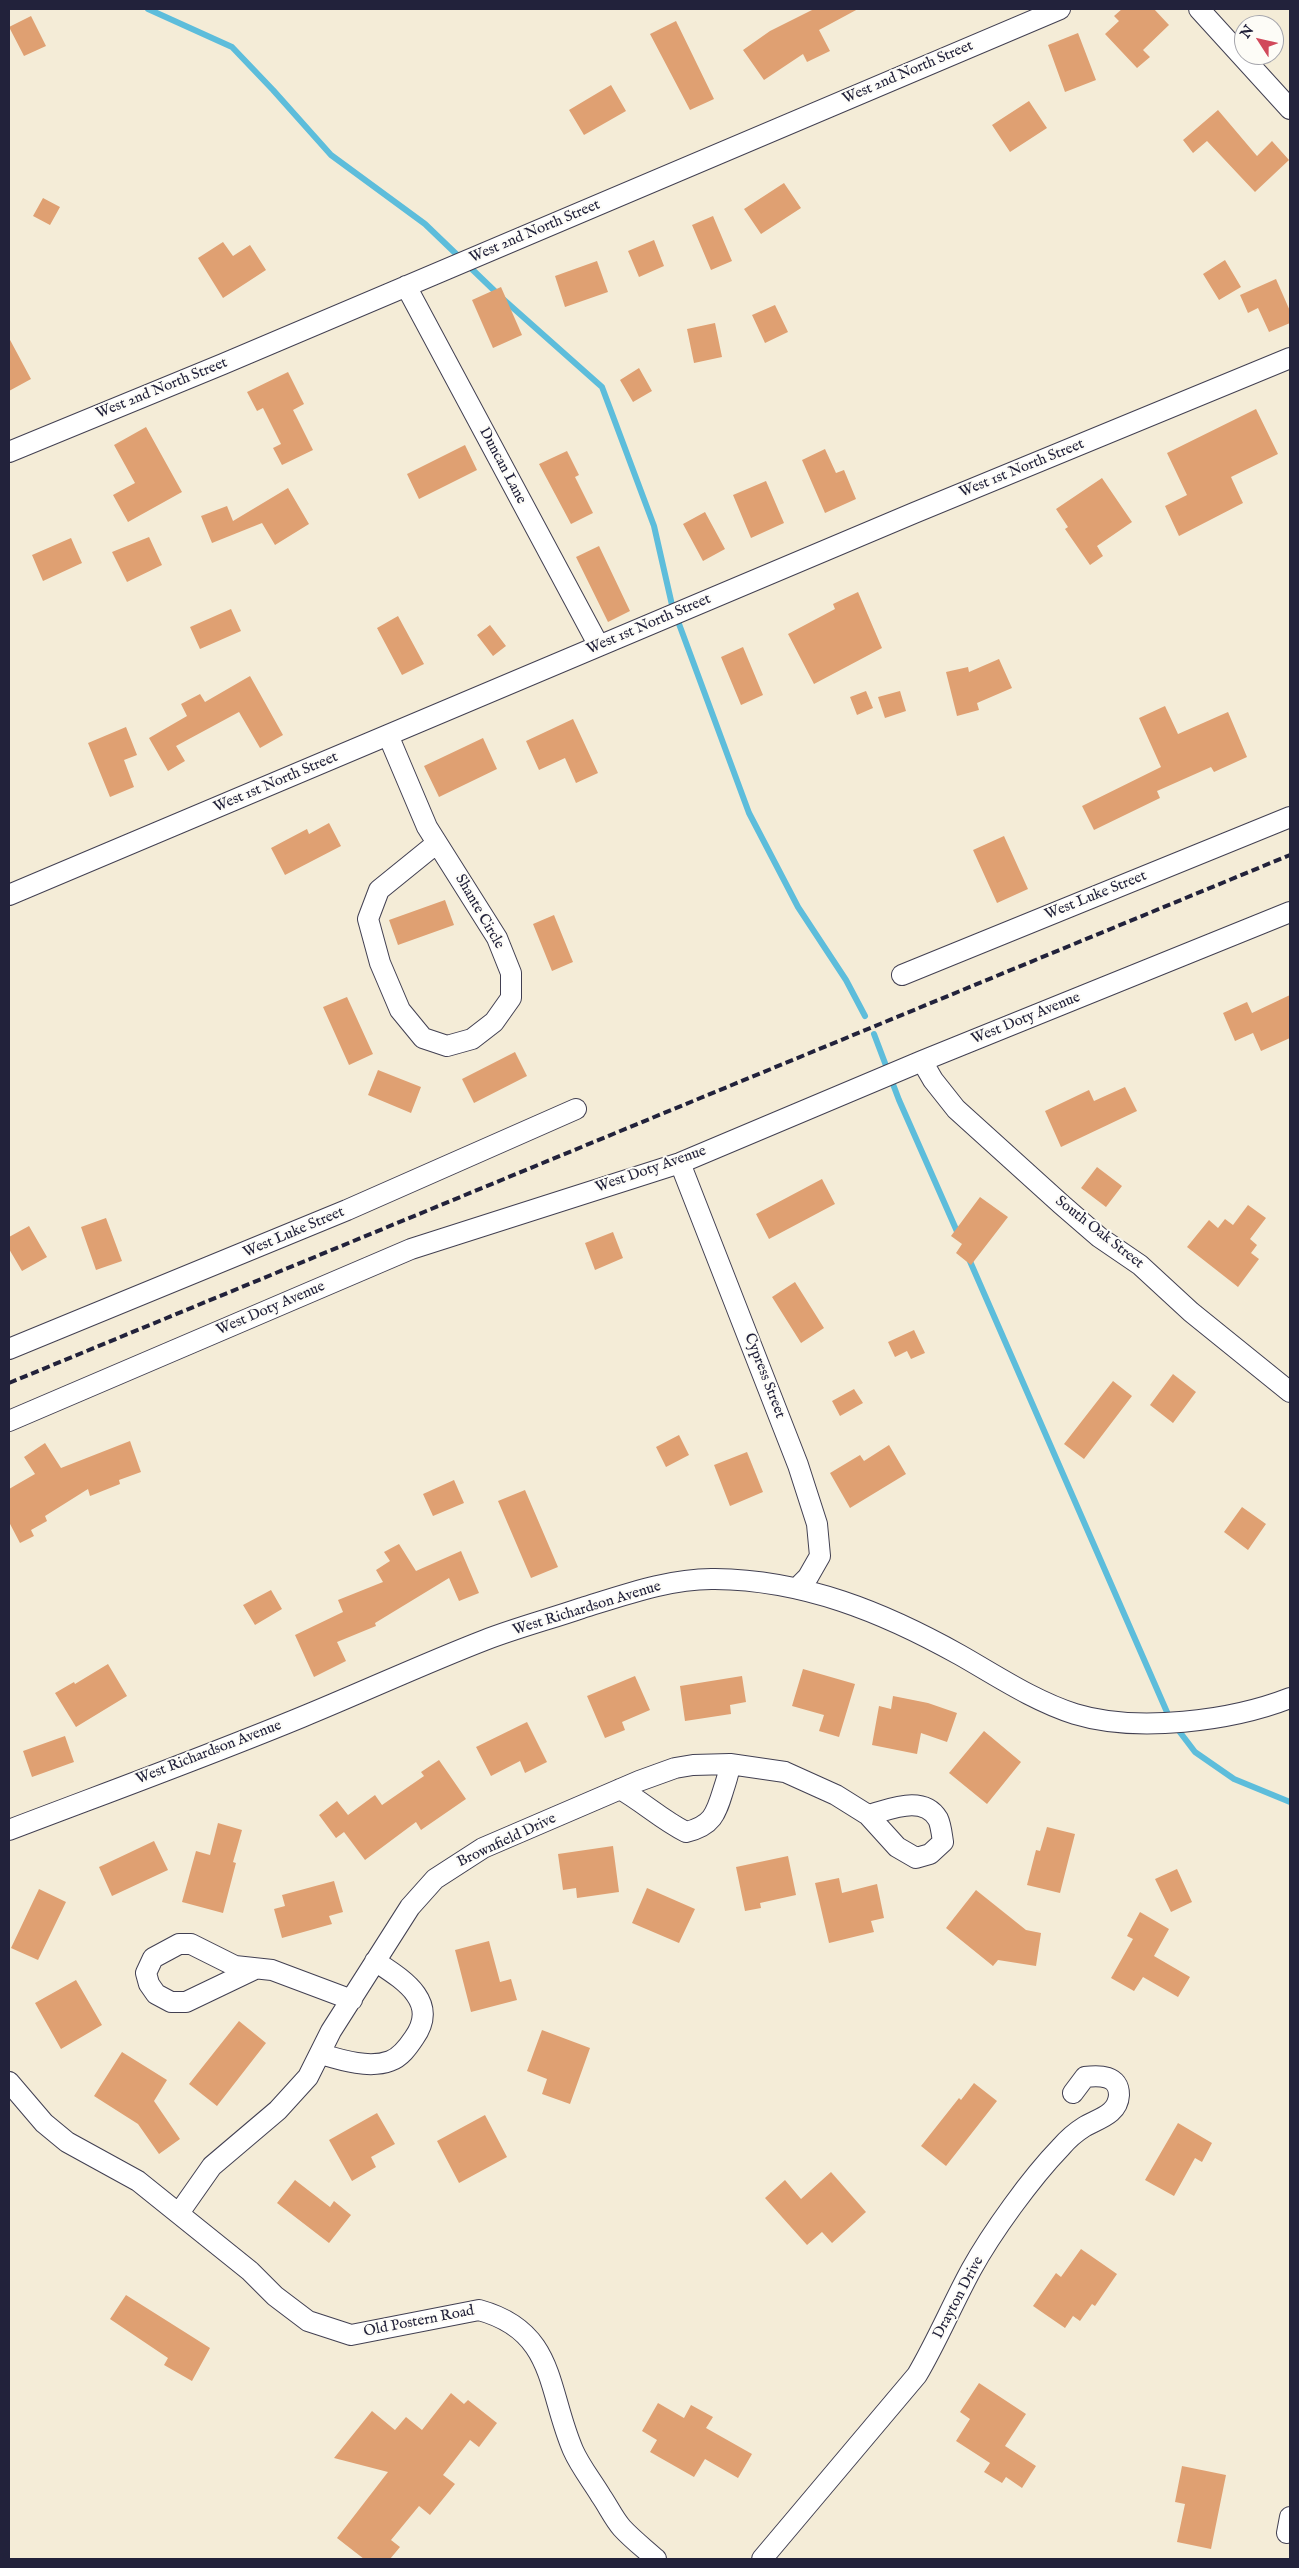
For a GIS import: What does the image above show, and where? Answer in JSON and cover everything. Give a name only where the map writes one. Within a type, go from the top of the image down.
[{"type":"street","name":"West 2nd North Street","points":[[9,452],[1060,9]]},
{"type":"street","points":[[1199,9],[1290,109]]},
{"type":"street","name":"Duncan Lane","points":[[406,286],[599,646]]},
{"type":"street","name":"West 1st North Street","points":[[9,896],[599,646],[1290,358]]},
{"type":"street","name":"Shante Circle","points":[[388,735],[427,827],[497,938],[511,974],[511,998],[494,1022],[472,1040],[448,1046],[423,1038],[400,1010],[380,963],[368,918],[380,890],[437,843]]},
{"type":"street","name":"West Luke Street","points":[[902,975],[1290,818]]},
{"type":"street","name":"West Doty Avenue","points":[[9,1421],[412,1248],[680,1163],[922,1061],[1290,912]]},
{"type":"street","name":"South Oak Street","points":[[922,1061],[933,1080],[956,1109],[1060,1204],[1099,1237],[1140,1265],[1198,1318],[1290,1392]]},
{"type":"street","name":"West Luke Street","points":[[9,1350],[347,1210],[576,1109]]},
{"type":"street","name":"Cypress Street","points":[[680,1163],[798,1465],[817,1524],[820,1556],[808,1578],[797,1588]]},
{"type":"street","name":"West Richardson Avenue","points":[[9,1830],[303,1717],[487,1639],[622,1595],[710,1578],[756,1581],[797,1588],[845,1600],[888,1617],[930,1638],[1002,1681],[1077,1714],[1117,1721],[1159,1723],[1200,1720],[1244,1713],[1290,1698]]},
{"type":"street","points":[[620,1789],[643,1802],[664,1820],[686,1832],[700,1828],[711,1819],[720,1804],[723,1790],[729,1777],[730,1764]]},
{"type":"street","name":"Brownfield Drive","points":[[179,2213],[212,2166],[278,2110],[308,2078],[331,2032],[410,1907],[434,1879],[483,1848],[620,1789],[675,1768],[693,1765],[730,1764],[784,1772],[836,1795],[868,1815]]},
{"type":"street","points":[[254,1969],[186,2002],[171,2002],[156,1994],[149,1984],[146,1973],[153,1958],[179,1944],[191,1944],[235,1966],[272,1970],[352,2000]]},
{"type":"street","points":[[321,2054],[348,2061],[390,2061],[405,2050],[420,2030],[424,2011],[415,1992],[404,1980],[375,1961]]},
{"type":"street","name":"Drayton Drive","points":[[762,2559],[917,2375],[937,2341],[972,2269],[1016,2203],[1061,2146],[1084,2127],[1115,2108],[1119,2096],[1116,2086],[1110,2079],[1102,2075],[1085,2077],[1074,2093]]},
{"type":"street","name":"Old Postern Road","points":[[9,2082],[44,2123],[67,2142],[138,2181],[250,2271],[275,2296],[308,2321],[351,2335],[479,2310],[498,2315],[514,2324],[540,2352],[548,2369],[557,2404],[574,2451],[621,2527],[656,2559]]},
{"type":"building","points":[[814,9],[858,9],[819,30],[830,51],[807,62],[803,54],[764,80],[743,50],[770,31]]},
{"type":"building","points":[[1122,9],[1154,9],[1169,25],[1143,50],[1150,57],[1137,68],[1105,34],[1119,21],[1114,16]]},
{"type":"building","points":[[31,16],[46,46],[24,56],[9,27]]},
{"type":"building","points":[[676,21],[714,99],[690,110],[650,34]]},
{"type":"building","points":[[1078,33],[1096,80],[1065,92],[1048,45]]},
{"type":"building","points":[[611,85],[626,111],[584,135],[569,110]]},
{"type":"building","points":[[1029,101],[1047,128],[1010,152],[992,125]]},
{"type":"building","points":[[1218,110],[1257,156],[1272,141],[1289,160],[1255,192],[1207,141],[1193,153],[1183,140]]},
{"type":"building","points":[[784,183],[801,208],[761,234],[744,209]]},
{"type":"building","points":[[43,198],[60,207],[50,225],[33,216]]},
{"type":"building","points":[[713,216],[732,261],[711,270],[692,225]]},
{"type":"building","points":[[654,240],[664,266],[639,277],[628,251]]},
{"type":"building","points":[[223,242],[233,256],[250,245],[266,270],[223,298],[198,258]]},
{"type":"building","points":[[1225,260],[1241,287],[1219,300],[1203,274]]},
{"type":"building","points":[[597,261],[608,292],[565,307],[555,276]]},
{"type":"building","points":[[1276,279],[1290,311],[1290,323],[1269,332],[1258,308],[1248,313],[1240,295]]},
{"type":"building","points":[[501,287],[522,335],[493,348],[472,300]]},
{"type":"building","points":[[775,305],[788,332],[765,343],[752,315]]},
{"type":"building","points":[[715,323],[722,357],[694,363],[687,329]]},
{"type":"building","points":[[9,338],[31,379],[9,391]]},
{"type":"building","points":[[639,368],[652,391],[633,402],[620,380]]},
{"type":"building","points":[[288,372],[304,404],[293,410],[313,450],[282,465],[273,448],[281,444],[263,408],[257,411],[247,392]]},
{"type":"building","points":[[1256,409],[1278,454],[1231,477],[1243,503],[1179,536],[1165,506],[1187,495],[1167,453]]},
{"type":"building","points":[[146,427],[182,492],[128,522],[113,495],[135,483],[114,445]]},
{"type":"building","points":[[465,445],[477,470],[419,499],[407,474]]},
{"type":"building","points":[[825,449],[836,473],[844,470],[856,499],[825,513],[802,460]]},
{"type":"building","points":[[567,451],[579,475],[575,477],[593,513],[571,524],[539,464]]},
{"type":"building","points":[[1102,478],[1132,522],[1097,546],[1103,556],[1090,565],[1065,529],[1068,527],[1056,509]]},
{"type":"building","points":[[766,481],[784,523],[751,538],[733,495]]},
{"type":"building","points":[[288,488],[309,524],[275,545],[262,523],[212,543],[201,516],[227,506],[233,521]]},
{"type":"building","points":[[705,512],[725,549],[703,561],[683,524]]},
{"type":"building","points":[[149,537],[162,565],[127,582],[112,552]]},
{"type":"building","points":[[71,538],[82,563],[43,581],[32,555]]},
{"type":"building","points":[[599,546],[630,611],[608,622],[576,557]]},
{"type":"building","points":[[858,592],[882,648],[814,684],[788,634],[835,609],[833,604]]},
{"type":"building","points":[[231,609],[241,631],[200,649],[190,627]]},
{"type":"building","points":[[398,616],[424,664],[402,675],[377,628]]},
{"type":"building","points":[[490,625],[506,646],[493,656],[477,635]]},
{"type":"building","points":[[743,647],[763,695],[741,705],[721,657]]},
{"type":"building","points":[[999,659],[1012,688],[977,703],[979,710],[957,716],[946,672],[968,667],[969,672]]},
{"type":"building","points":[[250,676],[283,735],[260,748],[239,712],[176,746],[185,761],[168,771],[149,738],[187,716],[181,704],[200,694],[205,702]]},
{"type":"building","points":[[866,691],[873,708],[857,715],[850,697]]},
{"type":"building","points":[[900,691],[906,711],[885,718],[878,697]]},
{"type":"building","points":[[1165,706],[1178,734],[1228,712],[1247,757],[1214,772],[1211,767],[1157,791],[1160,798],[1094,830],[1082,806],[1161,767],[1139,718]]},
{"type":"building","points":[[573,719],[598,773],[576,783],[565,758],[539,770],[526,741]]},
{"type":"building","points":[[126,727],[137,755],[124,760],[134,787],[110,797],[88,743]]},
{"type":"building","points":[[483,738],[497,769],[439,797],[424,766]]},
{"type":"building","points":[[329,823],[341,846],[285,875],[271,848],[307,829],[309,834]]},
{"type":"building","points":[[1004,836],[1028,889],[997,903],[973,850]]},
{"type":"building","points":[[445,900],[454,925],[398,945],[389,920]]},
{"type":"building","points":[[554,915],[573,962],[552,971],[533,924]]},
{"type":"building","points":[[1290,995],[1290,1038],[1261,1051],[1253,1033],[1235,1041],[1223,1013],[1247,1002],[1252,1013]]},
{"type":"building","points":[[347,997],[373,1054],[349,1065],[323,1007]]},
{"type":"building","points":[[515,1052],[527,1076],[474,1103],[462,1079]]},
{"type":"building","points":[[378,1070],[421,1087],[411,1113],[368,1095]]},
{"type":"building","points":[[1125,1087],[1137,1111],[1061,1147],[1045,1111],[1089,1090],[1094,1101]]},
{"type":"building","points":[[1097,1167],[1122,1186],[1106,1207],[1081,1188]]},
{"type":"building","points":[[822,1179],[835,1204],[769,1239],[756,1214]]},
{"type":"building","points":[[980,1197],[1008,1217],[971,1265],[956,1253],[962,1244],[951,1236]]},
{"type":"building","points":[[1248,1205],[1266,1218],[1250,1239],[1257,1245],[1251,1253],[1259,1259],[1238,1287],[1187,1247],[1209,1220],[1218,1228],[1225,1219],[1233,1225]]},
{"type":"building","points":[[106,1218],[122,1261],[96,1270],[81,1227]]},
{"type":"building","points":[[29,1226],[47,1257],[22,1271],[9,1249],[9,1237]]},
{"type":"building","points":[[613,1232],[623,1258],[595,1270],[585,1243]]},
{"type":"building","points":[[795,1282],[824,1328],[801,1343],[772,1297]]},
{"type":"building","points":[[914,1330],[925,1353],[911,1359],[907,1351],[895,1357],[888,1342]]},
{"type":"building","points":[[1173,1374],[1196,1392],[1173,1423],[1150,1405]]},
{"type":"building","points":[[1113,1381],[1132,1396],[1084,1459],[1064,1444]]},
{"type":"building","points":[[854,1389],[863,1403],[840,1416],[832,1401]]},
{"type":"building","points":[[679,1435],[689,1455],[666,1467],[656,1447]]},
{"type":"building","points":[[130,1441],[141,1472],[119,1480],[120,1484],[90,1496],[88,1489],[45,1516],[47,1521],[31,1530],[34,1536],[20,1543],[9,1522],[9,1489],[35,1474],[24,1457],[45,1443],[61,1468]]},
{"type":"building","points":[[889,1445],[906,1474],[850,1508],[830,1473],[860,1455],[864,1461]]},
{"type":"building","points":[[747,1452],[763,1492],[730,1506],[714,1465]]},
{"type":"building","points":[[454,1480],[464,1503],[433,1516],[423,1494]]},
{"type":"building","points":[[525,1490],[558,1567],[531,1578],[498,1501]]},
{"type":"building","points":[[1242,1507],[1266,1524],[1248,1550],[1224,1532]]},
{"type":"building","points":[[399,1544],[416,1571],[461,1551],[479,1593],[459,1601],[449,1578],[375,1623],[376,1626],[337,1642],[346,1661],[314,1677],[295,1635],[343,1612],[338,1600],[383,1582],[376,1570],[390,1561],[384,1552]]},
{"type":"building","points":[[271,1590],[282,1609],[255,1625],[243,1605]]},
{"type":"building","points":[[108,1664],[127,1696],[76,1727],[55,1693],[74,1682],[75,1684]]},
{"type":"building","points":[[803,1669],[855,1684],[839,1737],[819,1731],[824,1715],[792,1706]]},
{"type":"building","points":[[635,1676],[650,1710],[622,1722],[625,1730],[605,1738],[587,1696]]},
{"type":"building","points":[[742,1676],[746,1702],[730,1705],[731,1714],[685,1721],[680,1686]]},
{"type":"building","points":[[893,1696],[928,1703],[957,1713],[947,1742],[921,1733],[917,1754],[872,1745],[879,1706],[891,1709]]},
{"type":"building","points":[[527,1722],[547,1762],[525,1773],[520,1761],[491,1776],[476,1747]]},
{"type":"building","points":[[984,1731],[1021,1762],[987,1804],[949,1773]]},
{"type":"building","points":[[65,1736],[74,1762],[32,1777],[23,1751]]},
{"type":"building","points":[[439,1760],[466,1799],[421,1830],[416,1822],[365,1860],[344,1832],[336,1838],[319,1815],[337,1801],[348,1815],[375,1795],[382,1805],[424,1776],[421,1772]]},
{"type":"building","points":[[218,1823],[242,1830],[233,1862],[236,1863],[223,1913],[182,1902],[196,1851],[210,1855]]},
{"type":"building","points":[[1047,1827],[1075,1834],[1060,1893],[1027,1885],[1036,1850],[1040,1851]]},
{"type":"building","points":[[154,1841],[168,1870],[112,1896],[99,1867]]},
{"type":"building","points":[[613,1846],[619,1892],[577,1898],[576,1888],[563,1890],[558,1854]]},
{"type":"building","points":[[788,1856],[796,1895],[760,1903],[761,1908],[745,1911],[736,1867]]},
{"type":"building","points":[[1177,1869],[1192,1902],[1171,1912],[1155,1879]]},
{"type":"building","points":[[839,1878],[842,1893],[877,1884],[884,1918],[871,1921],[874,1932],[829,1943],[815,1883]]},
{"type":"building","points":[[334,1881],[343,1912],[329,1916],[332,1924],[282,1938],[274,1909],[285,1906],[282,1895]]},
{"type":"building","points":[[647,1888],[695,1909],[679,1943],[632,1923]]},
{"type":"building","points":[[39,1889],[66,1902],[38,1960],[11,1948]]},
{"type":"building","points":[[976,1890],[1026,1930],[1041,1933],[1036,1966],[998,1960],[993,1966],[946,1928]]},
{"type":"building","points":[[1140,1912],[1169,1929],[1154,1956],[1190,1977],[1178,1997],[1143,1977],[1134,1991],[1111,1978],[1133,1939],[1127,1936]]},
{"type":"building","points":[[489,1941],[500,1982],[511,1979],[517,2000],[471,2012],[455,1950]]},
{"type":"building","points":[[76,1980],[102,2025],[61,2049],[35,2003]]},
{"type":"building","points":[[239,2021],[266,2043],[217,2106],[189,2084]]},
{"type":"building","points":[[542,2030],[590,2048],[570,2104],[542,2094],[547,2079],[527,2071]]},
{"type":"building","points":[[122,2052],[167,2080],[154,2101],[180,2139],[159,2154],[138,2124],[94,2096]]},
{"type":"building","points":[[974,2083],[997,2101],[946,2166],[921,2146],[959,2098],[961,2100]]},
{"type":"building","points":[[377,2113],[395,2144],[371,2157],[376,2167],[352,2181],[329,2140]]},
{"type":"building","points":[[485,2115],[507,2157],[459,2183],[437,2141]]},
{"type":"building","points":[[1178,2123],[1212,2143],[1202,2162],[1195,2158],[1174,2196],[1145,2180]]},
{"type":"building","points":[[831,2172],[866,2212],[832,2243],[822,2232],[807,2245],[765,2198],[785,2180],[801,2199]]},
{"type":"building","points":[[295,2180],[330,2207],[334,2201],[351,2215],[329,2243],[277,2203]]},
{"type":"building","points":[[1081,2249],[1117,2274],[1095,2306],[1092,2304],[1080,2321],[1073,2316],[1065,2328],[1033,2306],[1056,2273],[1061,2277]]},
{"type":"building","points":[[126,2295],[210,2348],[192,2381],[164,2365],[168,2358],[110,2319]]},
{"type":"building","points":[[979,2383],[1026,2414],[1005,2446],[1036,2466],[1022,2488],[1006,2477],[1002,2483],[984,2472],[990,2463],[956,2441],[970,2419],[960,2412]]},
{"type":"building","points":[[451,2393],[464,2404],[468,2400],[497,2423],[479,2447],[470,2440],[443,2475],[455,2484],[430,2515],[419,2506],[391,2540],[400,2547],[390,2559],[364,2559],[337,2538],[388,2472],[334,2458],[372,2411],[395,2430],[406,2417],[422,2430]]},
{"type":"building","points":[[658,2403],[684,2418],[691,2405],[713,2417],[706,2428],[752,2454],[738,2478],[705,2459],[694,2477],[650,2452],[657,2440],[642,2431]]},
{"type":"building","points":[[1182,2466],[1226,2475],[1211,2549],[1177,2542],[1185,2504],[1175,2502]]},
{"type":"waterway","points":[[148,9],[232,47],[331,155],[425,224],[503,299],[602,387],[654,526],[672,605],[749,813],[798,907],[846,980],[865,1016]]},
{"type":"waterway","points":[[874,1034],[899,1100],[959,1236]]},
{"type":"waterway","points":[[969,1259],[1170,1719]]},
{"type":"waterway","points":[[1176,1727],[1195,1752],[1234,1779],[1290,1802]]},
{"type":"railway","points":[[9,1383],[1290,855]]}]
